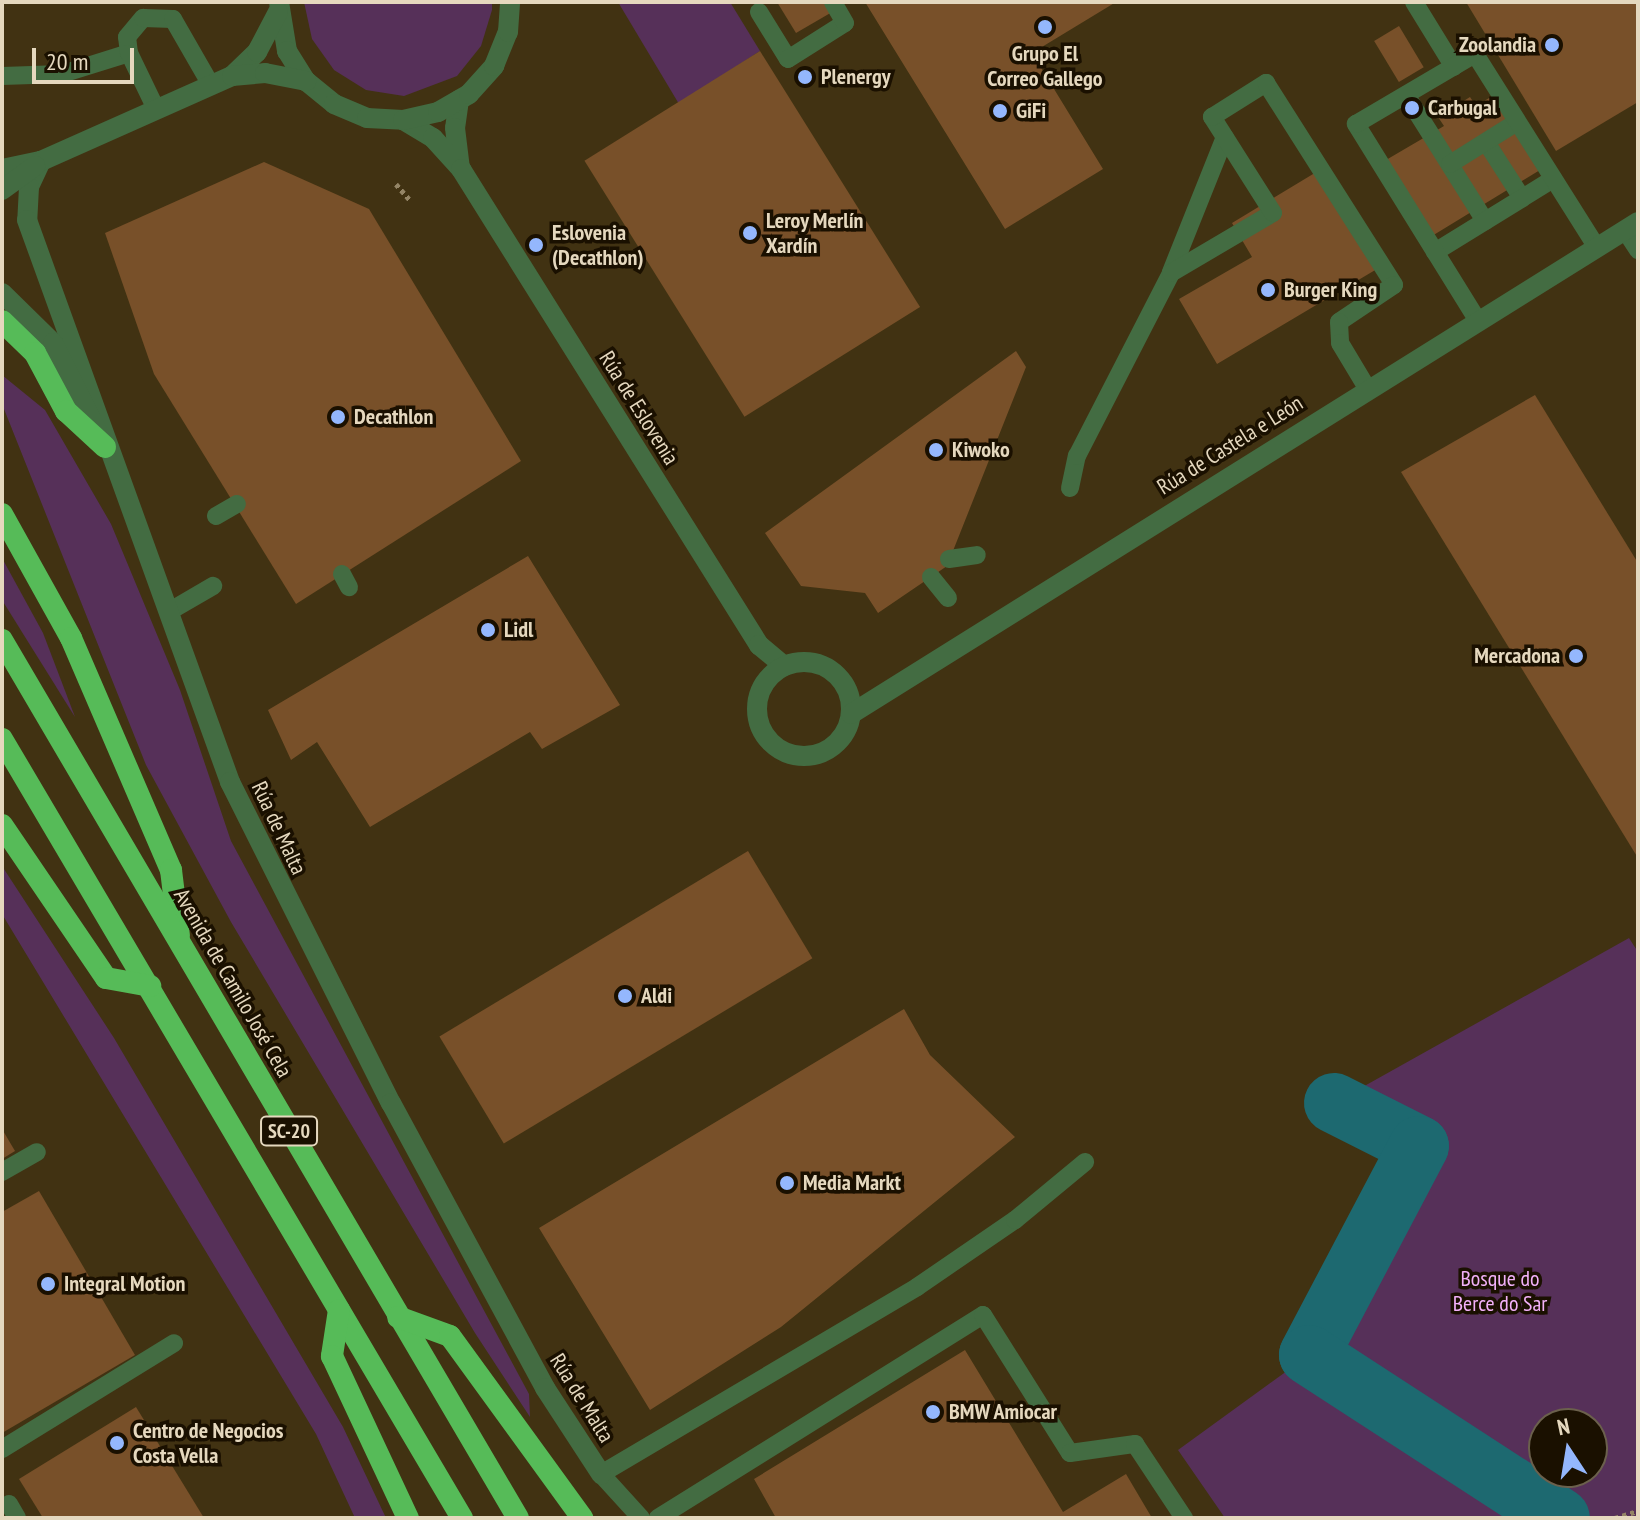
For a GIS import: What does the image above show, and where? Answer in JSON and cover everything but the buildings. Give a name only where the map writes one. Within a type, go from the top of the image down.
[{"type":"highway","points":[[2,321],[35,353],[66,411],[105,447]]},
{"type":"highway","name":"SC-20","points":[[2,514],[71,638],[171,870],[181,945]]},
{"type":"highway","name":"Avenida de Camilo José Cela","points":[[2,640],[518,1518]]},
{"type":"highway","name":"SC-20","points":[[2,739],[462,1518]]},
{"type":"highway","points":[[2,825],[106,978],[150,986]]},
{"type":"highway","points":[[339,1310],[332,1356],[408,1518]]},
{"type":"highway","points":[[398,1317],[450,1336],[582,1518]]},
{"type":"street","points":[[278,7],[287,51],[306,81],[334,104],[367,118],[403,120],[438,112],[459,100],[494,66],[508,32],[510,2]]},
{"type":"street","points":[[232,76],[257,52],[278,7]]},
{"type":"street","points":[[2,190],[41,161],[232,76],[265,73],[306,81]]},
{"type":"street","name":"Rúa de Eslovenia","points":[[459,100],[455,128],[461,169]]},
{"type":"street","name":"Rúa de Eslovenia","points":[[403,120],[433,138],[461,169],[759,645],[784,666]]},
{"type":"street","points":[[2,169],[41,161]]},
{"type":"street","name":"Rúa de Malta","points":[[41,161],[29,187],[27,220],[73,334],[105,447],[170,611],[230,782],[295,918],[545,1388],[601,1474]]},
{"type":"street","name":"Rúa de Castela e León","points":[[851,714],[1367,388],[1632,226]]},
{"type":"street","points":[[2,293],[53,343],[105,447]]},
{"type":"street","points":[[811,662],[835,673],[850,699],[851,714],[840,738],[818,753],[803,756],[775,746],[757,720],[756,703],[770,674],[784,666],[811,662]]},
{"type":"lane","points":[[762,5],[788,59],[845,23],[833,2]]},
{"type":"lane","points":[[1414,2],[1454,67]]},
{"type":"lane","points":[[133,3],[139,21]]},
{"type":"lane","points":[[156,109],[129,53],[127,37],[139,21],[157,8],[184,29],[211,85]]},
{"type":"lane","points":[[2,76],[62,74],[129,53]]},
{"type":"lane","points":[[1478,321],[1356,124],[1475,54],[1597,248]]},
{"type":"lane","points":[[1171,273],[1273,213],[1212,117],[1266,83],[1394,285],[1339,322],[1340,343],[1367,388]]},
{"type":"lane","points":[[1406,95],[1485,221]]},
{"type":"lane","points":[[1450,164],[1517,122]]},
{"type":"lane","points":[[1070,488],[1077,456],[1171,273],[1225,137]]},
{"type":"lane","points":[[1486,142],[1522,198]]},
{"type":"lane","points":[[1435,252],[1553,179]]},
{"type":"lane","points":[[1632,226],[1638,250]]},
{"type":"lane","points":[[216,516],[237,504]]},
{"type":"lane","points":[[949,559],[977,555]]},
{"type":"lane","points":[[931,577],[948,598]]},
{"type":"lane","points":[[170,611],[213,586]]},
{"type":"lane","points":[[2,1172],[37,1152]]},
{"type":"lane","points":[[641,1518],[601,1474],[917,1287],[1015,1220],[1085,1162]]},
{"type":"lane","points":[[658,1518],[983,1315],[1070,1453],[1135,1444],[1184,1518]]},
{"type":"lane","points":[[2,1449],[174,1343]]},
{"type":"path","points":[[396,184],[411,201]]},
{"type":"path","points":[[1615,1518],[1638,1511]]},
{"type":"shaded area","points":[[2,2],[1638,2],[1638,1516],[2,1518]]},
{"type":"green space","points":[[304,2],[492,2],[492,10],[481,46],[457,76],[404,96],[366,90],[334,70],[312,39]]},
{"type":"green space","points":[[618,2],[730,2],[760,51],[679,104]]},
{"type":"green space","points":[[2,375],[45,410],[111,524],[180,690],[231,841],[529,1394],[530,1417],[475,1333],[231,922],[146,765],[2,404]]},
{"type":"green space","points":[[2,558],[43,633],[75,717],[2,600]]},
{"type":"green space","points":[[2,866],[114,1038],[343,1427],[386,1518],[355,1518],[316,1434],[2,914]]},
{"type":"green space","name":"Bosque do Berce do Sar","points":[[1629,938],[1638,952],[1638,1518],[1225,1518],[1178,1450],[1309,1355],[1419,1147],[1334,1103]]},
{"type":"waterway","points":[[1334,1103],[1419,1146],[1309,1355],[1560,1518]]},
{"type":"place","name":"Grupo El Correo Gallego","points":[[1045,27]]},
{"type":"place","name":"Zoolandia","points":[[1552,45]]},
{"type":"place","name":"Plenergy","points":[[805,77]]},
{"type":"place","name":"Carbugal","points":[[1412,108]]},
{"type":"place","name":"GiFi","points":[[1000,111]]},
{"type":"place","name":"Leroy Merlín Xardín","points":[[750,233]]},
{"type":"place","name":"Eslovenia (Decathlon)","points":[[536,245]]},
{"type":"place","name":"Burger King","points":[[1268,290]]},
{"type":"place","name":"Decathlon","points":[[338,417]]},
{"type":"place","name":"Kiwoko","points":[[936,450]]},
{"type":"place","name":"Lidl","points":[[488,630]]},
{"type":"place","name":"Mercadona","points":[[1576,656]]},
{"type":"place","name":"Aldi","points":[[625,996]]},
{"type":"place","name":"Media Markt","points":[[787,1183]]},
{"type":"place","name":"Integral Motion","points":[[48,1284]]},
{"type":"place","name":"BMW Amiocar","points":[[933,1412]]},
{"type":"place","name":"Centro de Negocios Costa Vella","points":[[117,1443]]}]
